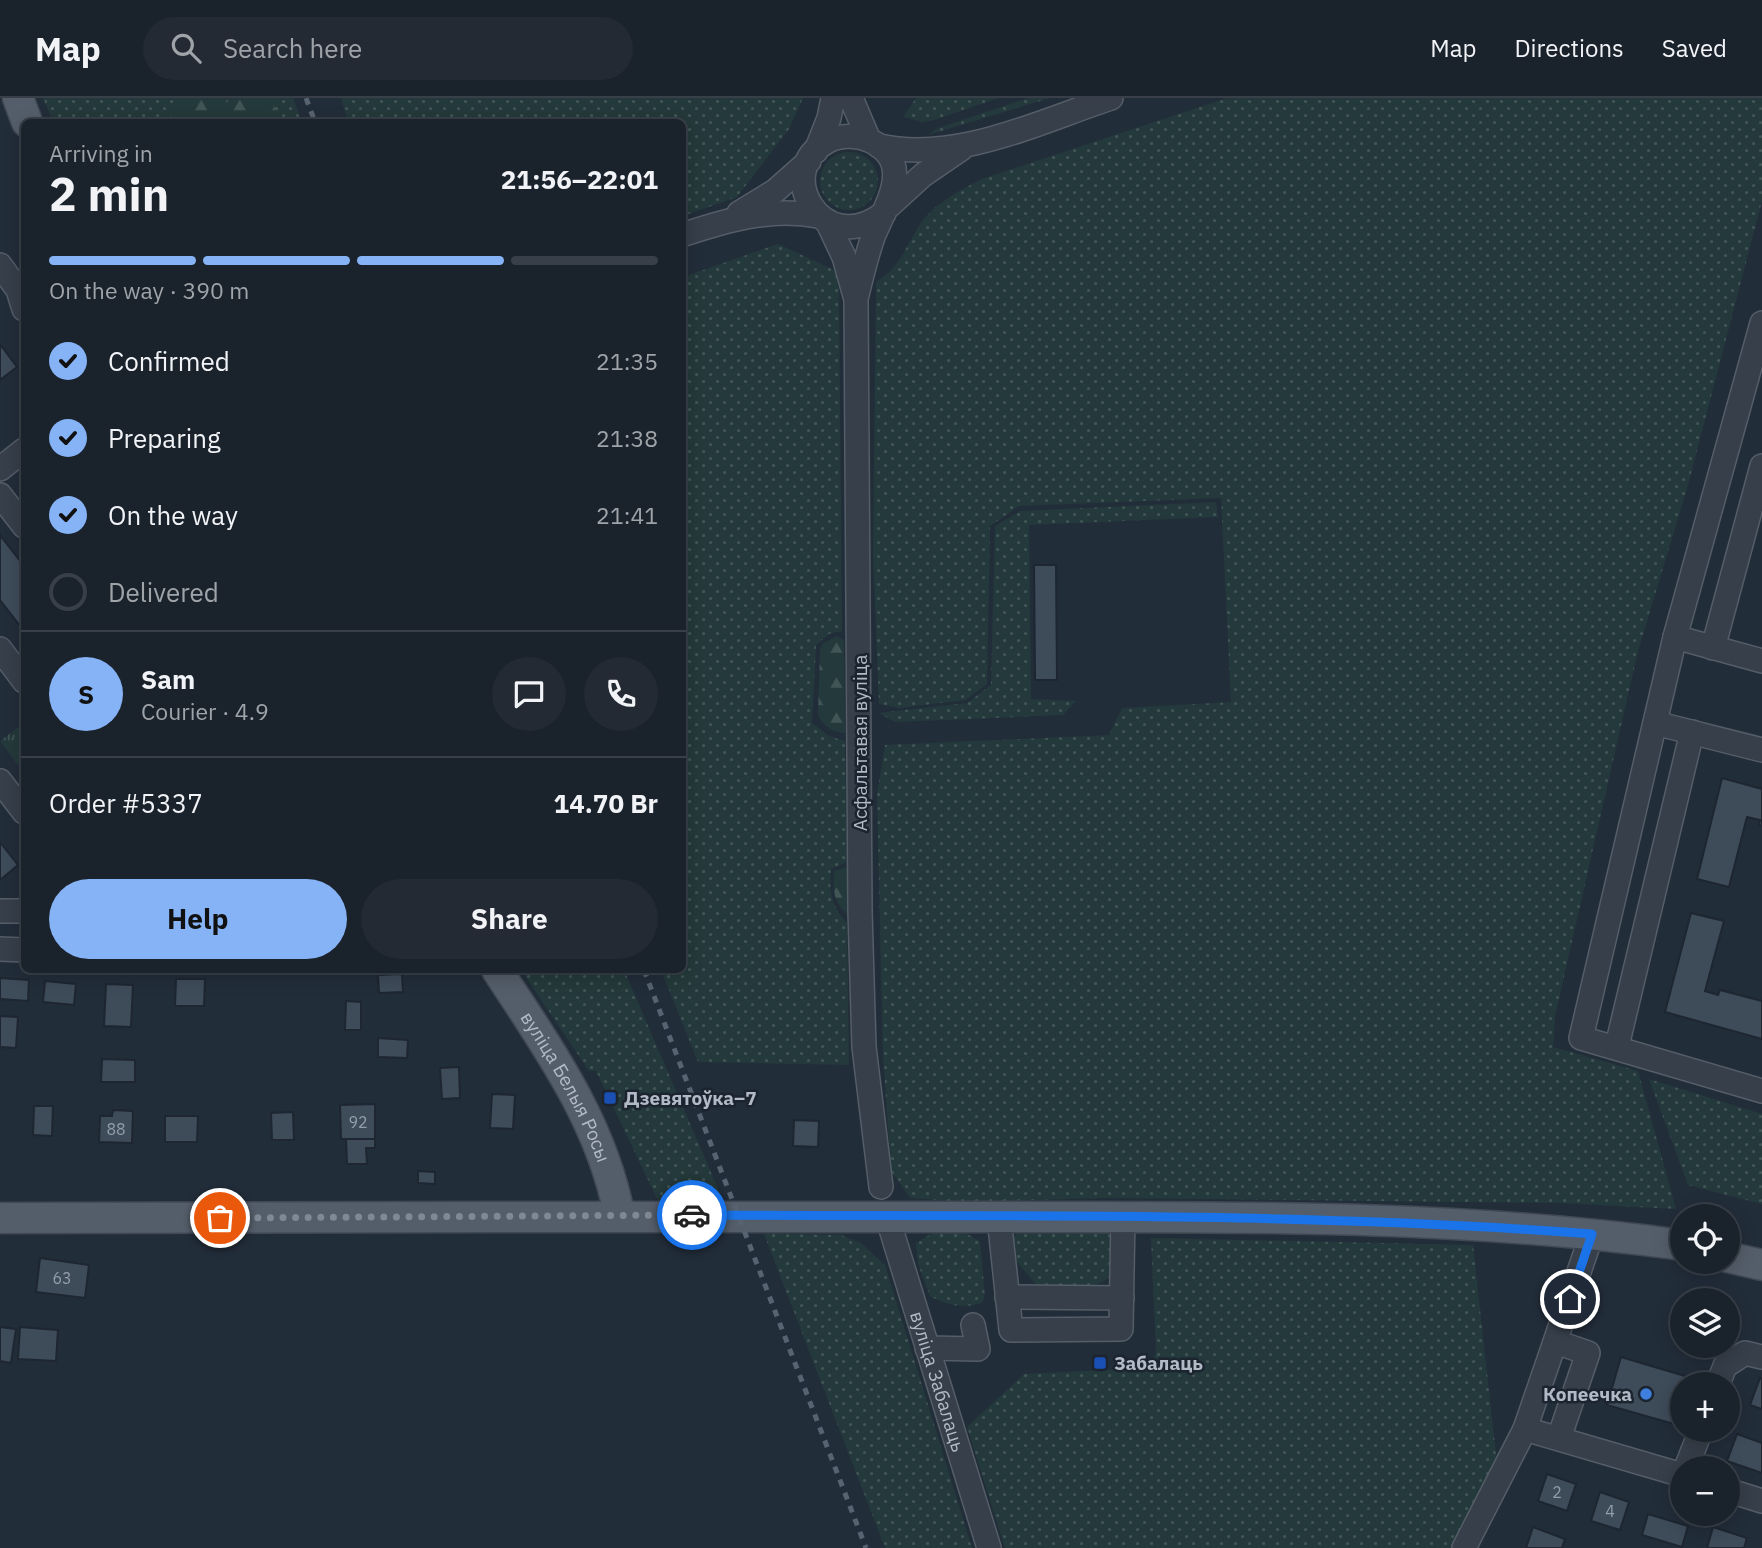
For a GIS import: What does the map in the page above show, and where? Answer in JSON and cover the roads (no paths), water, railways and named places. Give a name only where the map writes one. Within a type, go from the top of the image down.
[{"type":"main road","points":[[18,98],[26,119]]},
{"type":"main road","name":"вуліца Белыя Росы","points":[[499,973],[572,1089],[612,1176],[619,1214]]},
{"type":"main road","points":[[0,1218],[619,1214],[1123,1216],[1435,1223],[1592,1234],[1670,1244]]},
{"type":"main road","points":[[1740,1259],[1762,1265]]},
{"type":"street","points":[[834,98],[829,118],[812,156],[804,190],[844,257],[856,299]]},
{"type":"street","points":[[851,98],[874,143],[893,168],[896,180],[867,255],[856,299]]},
{"type":"street","points":[[731,219],[775,191],[827,142],[841,137],[915,152],[968,144],[1111,98]]},
{"type":"street","points":[[686,234],[731,219],[781,212],[823,219],[843,228],[858,227],[886,209],[939,163],[968,144]]},
{"type":"street","points":[[0,265],[18,290],[21,300]]},
{"type":"street","name":"Асфальтавая вуліца","points":[[856,299],[860,911],[864,1047],[881,1186]]},
{"type":"street","points":[[1761,335],[1675,637],[1581,1038],[1617,1046],[1762,1091]]},
{"type":"street","points":[[0,469],[21,452]]},
{"type":"street","points":[[1713,648],[1762,466]]},
{"type":"street","points":[[0,495],[21,522]]},
{"type":"street","points":[[1675,637],[1762,661]]},
{"type":"street","points":[[0,649],[21,677]]},
{"type":"street","points":[[1655,723],[1762,750]]},
{"type":"street","points":[[1617,1046],[1692,732]]},
{"type":"street","points":[[0,781],[21,808]]},
{"type":"street","points":[[0,911],[21,911]]},
{"type":"street","points":[[0,949],[21,950]]},
{"type":"street","name":"вуліца Забалаць","points":[[887,1216],[989,1548]]},
{"type":"street","points":[[999,1217],[1011,1330],[1121,1329],[1123,1216]]},
{"type":"street","points":[[1464,1548],[1525,1429],[1592,1234]]},
{"type":"street","points":[[1007,1297],[1122,1298]]},
{"type":"street","points":[[927,1348],[978,1349],[973,1325]]},
{"type":"street","points":[[1556,1342],[1588,1353],[1559,1438]]},
{"type":"street","points":[[1723,1372],[1725,1366],[1745,1353],[1762,1357]]},
{"type":"street","points":[[1525,1429],[1670,1471]]},
{"type":"street","points":[[1740,1494],[1762,1501]]},
{"type":"railway","points":[[306,98],[314,119]]},
{"type":"railway","points":[[645,973],[866,1548]]},
{"type":"place","name":"Дзевятоўка–7","points":[[610,1098]]},
{"type":"place","name":"Забалаць","points":[[1100,1363]]},
{"type":"place","name":"Копеечка","points":[[1646,1394]]}]
